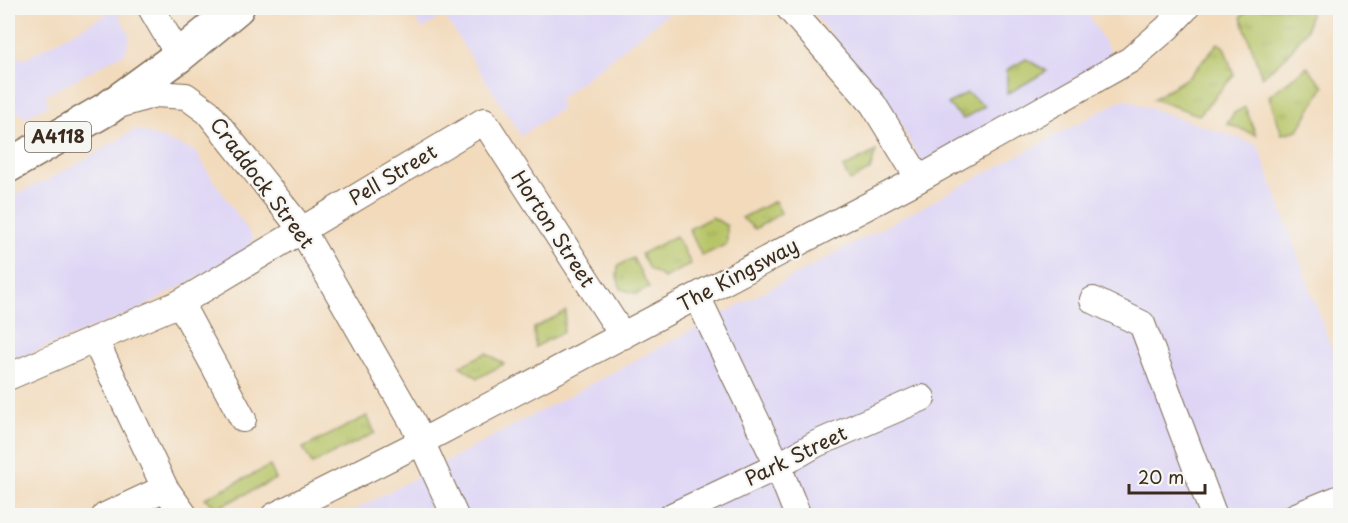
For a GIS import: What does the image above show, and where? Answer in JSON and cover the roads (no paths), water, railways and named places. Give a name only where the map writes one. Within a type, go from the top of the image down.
[{"type":"main road","name":"A4118","points":[[8,166],[108,108],[179,56],[237,8]]},
{"type":"street","points":[[151,8],[179,56]]},
{"type":"street","points":[[789,8],[873,104],[920,179]]},
{"type":"street","name":"The Kingsway","points":[[284,513],[920,179],[1130,60],[1186,8]]},
{"type":"street","name":"Craddock Street","points":[[108,108],[155,94],[186,96],[208,112],[302,230],[412,421],[456,516]]},
{"type":"street","name":"Pell Street","points":[[8,377],[180,303],[484,121]]},
{"type":"street","name":"Horton Street","points":[[484,121],[623,336]]},
{"type":"street","points":[[697,296],[778,465],[798,516]]},
{"type":"street","points":[[1093,300],[1142,324],[1214,516]]},
{"type":"street","points":[[180,303],[243,419]]},
{"type":"street","points":[[94,340],[165,488],[185,516]]},
{"type":"street","name":"Park Street","points":[[672,516],[816,444],[922,398]]},
{"type":"street","points":[[105,516],[165,488]]},
{"type":"street","points":[[1296,516],[1341,498]]}]
